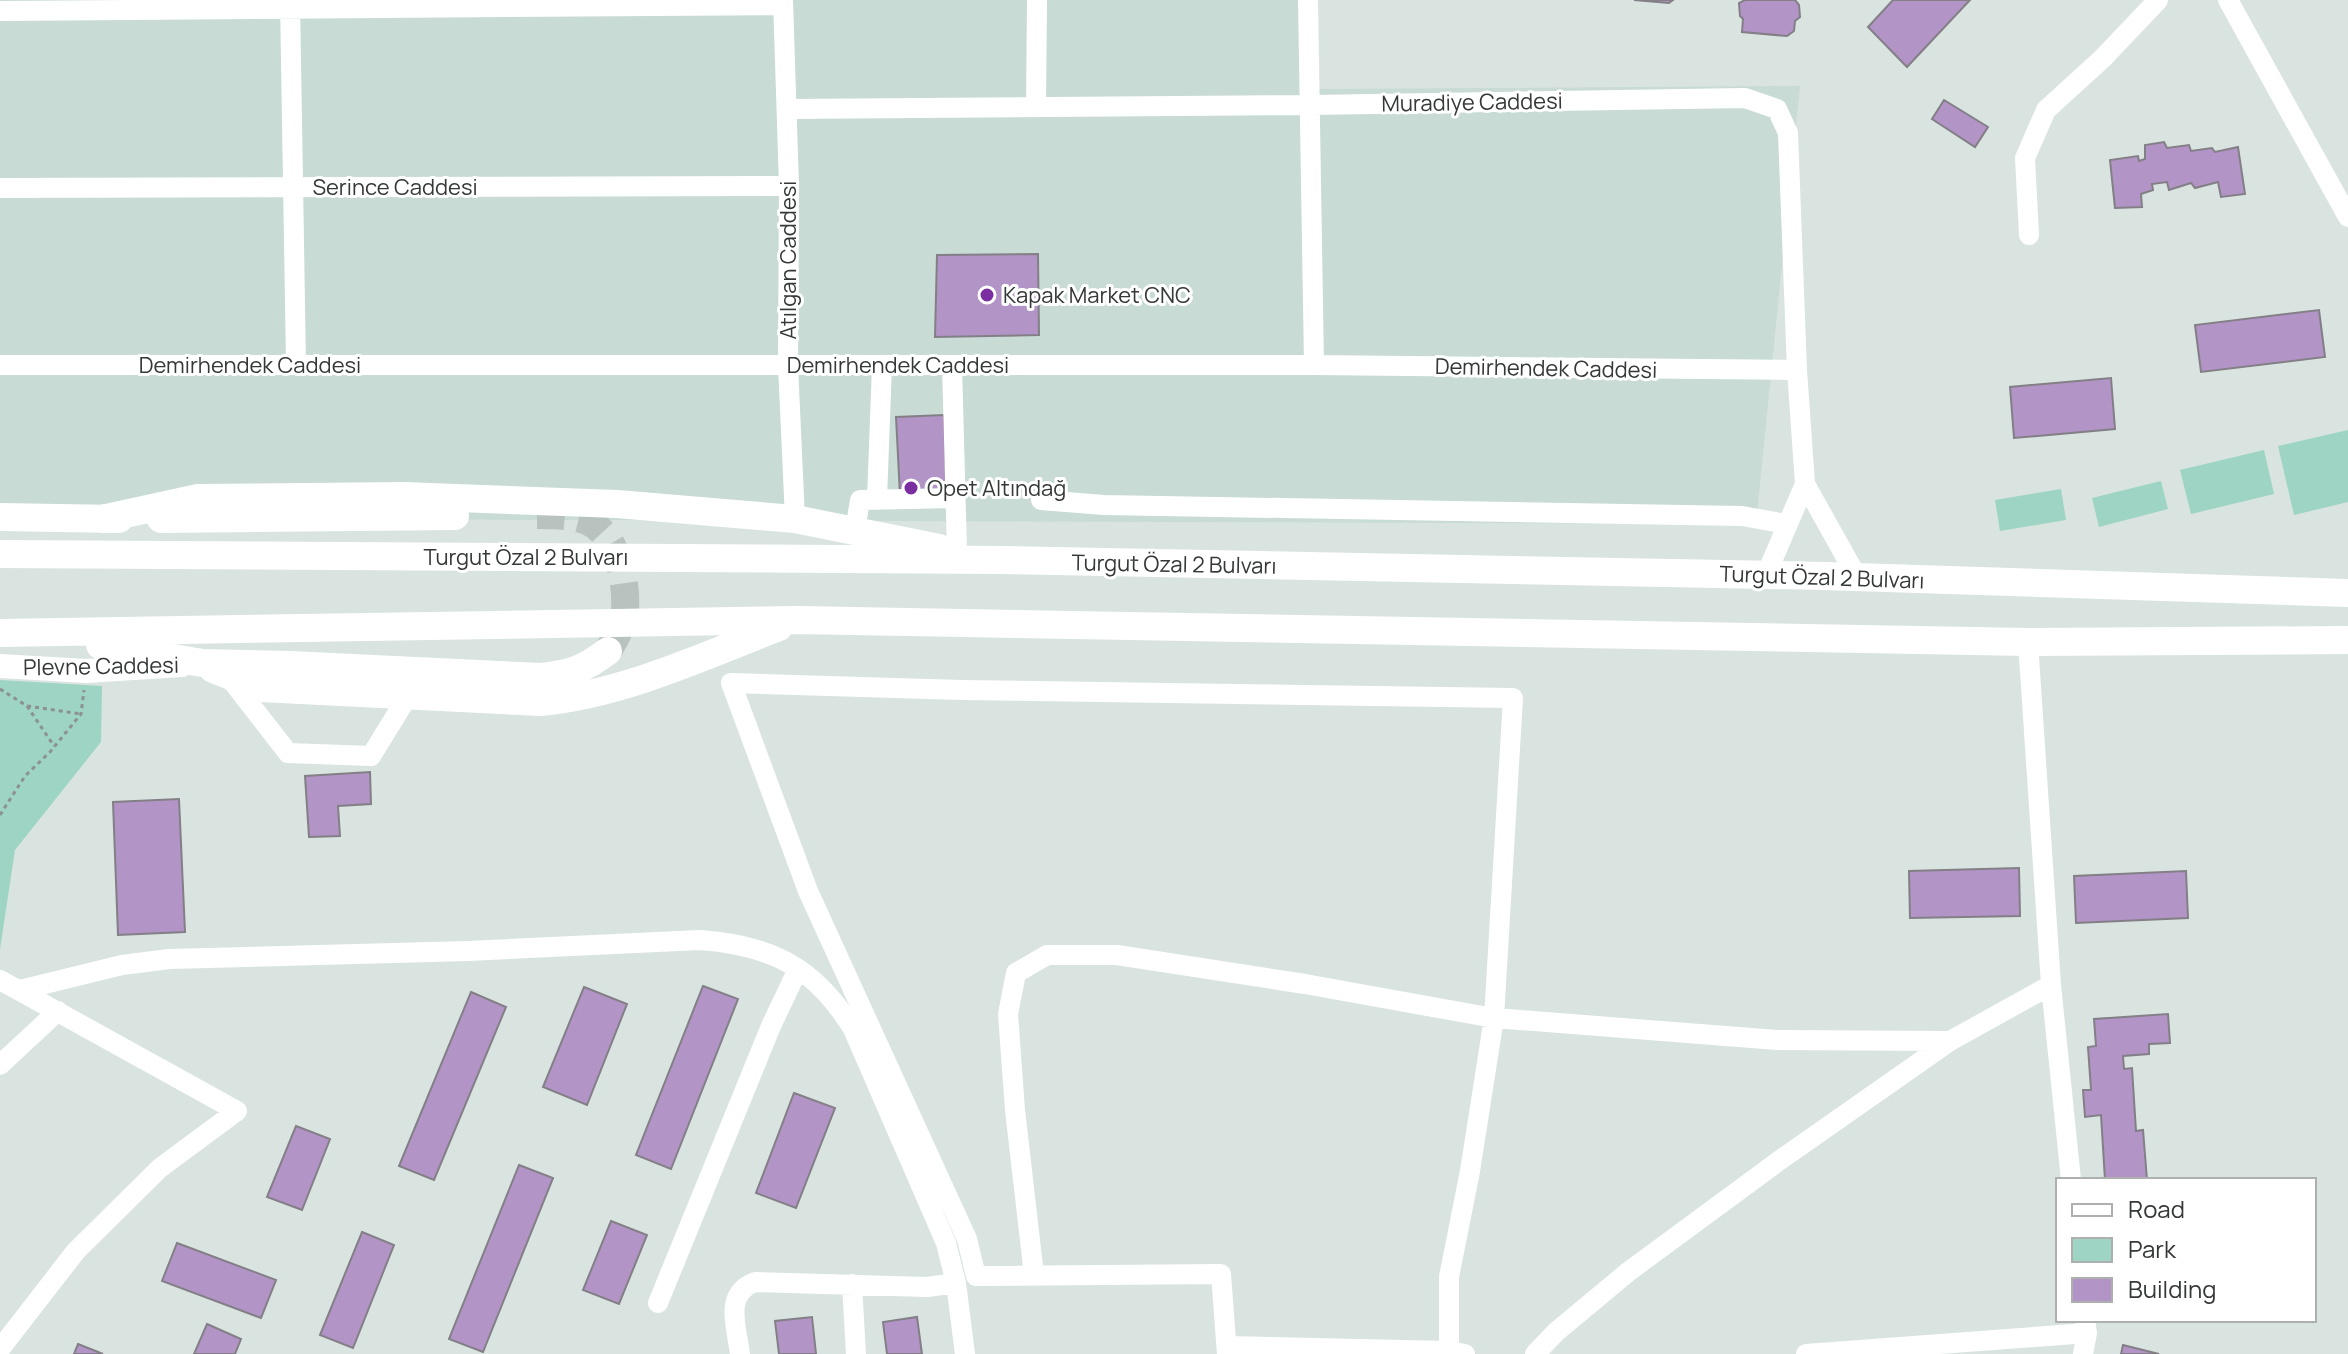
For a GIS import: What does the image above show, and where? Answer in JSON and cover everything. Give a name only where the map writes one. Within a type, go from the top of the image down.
[{"type":"highway","points":[[102,519],[198,498],[404,496],[617,504],[795,519],[1003,560]]},
{"type":"highway","name":"Turgut Özal 2 Bulvarı","points":[[0,517],[537,515]]},
{"type":"highway","name":"Turgut Özal 2 Bulvarı","points":[[0,554],[1003,560],[1857,577],[2348,593]]},
{"type":"highway","points":[[202,663],[261,688],[515,702],[576,698],[607,691],[797,620]]},
{"type":"highway","points":[[0,634],[797,620],[2028,642],[2348,640]]},
{"type":"highway","points":[[34,634],[202,663],[541,677],[567,675],[588,667],[608,651]]},
{"type":"main road","name":"Plevne Caddesi","points":[[0,666],[86,671],[202,663]]},
{"type":"street","points":[[1036,107],[1037,0]]},
{"type":"street","points":[[1308,0],[1314,365]]},
{"type":"street","points":[[2029,235],[2025,158],[2046,110],[2103,58],[2158,0]]},
{"type":"street","points":[[2228,0],[2345,204]]},
{"type":"street","points":[[0,11],[290,4],[783,3]]},
{"type":"street","name":"Atılgan Caddesi","points":[[783,3],[789,186],[788,365],[795,519]]},
{"type":"street","points":[[290,4],[296,364]]},
{"type":"street","name":"Muradiye Caddesi","points":[[787,109],[1745,98],[1777,109],[1788,133],[1797,370],[1805,484]]},
{"type":"street","name":"Serince Caddesi","points":[[0,188],[789,186]]},
{"type":"street","name":"Demirhendek Caddesi","points":[[0,365],[1314,365],[1797,370]]},
{"type":"street","points":[[877,499],[882,365]]},
{"type":"street","points":[[952,365],[957,551]]},
{"type":"street","points":[[1766,575],[1805,484]]},
{"type":"street","points":[[1805,484],[1857,577]]},
{"type":"street","points":[[855,531],[860,500],[955,498]]},
{"type":"street","points":[[1041,500],[1119,505],[1742,516],[1786,524]]},
{"type":"street","points":[[2028,642],[2051,985],[2071,1178]]},
{"type":"street","points":[[229,677],[288,753],[371,756],[408,696]]},
{"type":"street","points":[[731,683],[1513,698],[1494,1018],[1470,1171],[1449,1277],[1457,1352],[1227,1350],[1221,1274],[976,1276],[967,1239],[808,891],[731,683]]},
{"type":"street","points":[[20,990],[122,965],[169,959],[468,951],[639,941],[732,942],[761,949],[821,986],[839,1006],[853,1029],[946,1243],[956,1283],[965,1354]]},
{"type":"street","points":[[1034,1275],[1015,1110],[1008,1014],[1016,973],[1047,955],[1117,955],[1494,1018],[1777,1040],[1950,1041]]},
{"type":"street","points":[[658,1303],[771,1026],[798,969]]},
{"type":"street","points":[[0,980],[237,1111],[160,1168],[76,1251],[0,1349]]},
{"type":"street","points":[[1535,1354],[1556,1332],[1628,1272],[1780,1160],[1950,1041],[2051,985]]},
{"type":"street","points":[[0,1065],[58,1011]]},
{"type":"street","points":[[740,1354],[733,1304],[741,1289],[748,1285],[762,1281],[927,1287],[956,1283]]},
{"type":"street","points":[[852,1284],[856,1354]]},
{"type":"street","points":[[1806,1354],[2086,1326],[2083,1354]]},
{"type":"path","points":[[0,815],[25,776],[81,714],[86,671]]},
{"type":"path","points":[[0,689],[27,706],[81,714]]},
{"type":"path","points":[[27,706],[54,746]]},
{"type":"shaded area","points":[[0,0],[1307,0],[1310,89],[1800,86],[1756,524],[0,518]]},
{"type":"green space","points":[[2348,430],[2348,502],[2294,515],[2278,446]]},
{"type":"green space","points":[[2264,450],[2274,494],[2191,514],[2180,470]]},
{"type":"green space","points":[[2161,481],[2168,509],[2099,527],[2092,498]]},
{"type":"green space","points":[[2061,489],[2066,520],[2000,531],[1995,500]]},
{"type":"green space","points":[[0,680],[102,686],[101,742],[15,850],[0,949]]},
{"type":"building","points":[[1634,0],[1673,0],[1669,3]]},
{"type":"building","points":[[1745,0],[1795,0],[1799,5],[1800,17],[1795,21],[1794,31],[1787,36],[1742,32],[1739,3]]},
{"type":"building","points":[[1893,0],[1970,0],[1907,67],[1868,27]]},
{"type":"building","points":[[1944,100],[1988,127],[1975,147],[1932,119]]},
{"type":"building","points":[[2164,142],[2167,148],[2189,145],[2191,151],[2212,148],[2215,152],[2238,147],[2245,194],[2221,197],[2218,182],[2195,188],[2191,183],[2169,190],[2167,182],[2152,184],[2153,190],[2141,194],[2142,207],[2115,208],[2110,160],[2138,156],[2139,161],[2145,159],[2145,145]]},
{"type":"building","name":"Kapak Market CNC","points":[[1038,254],[1039,335],[935,337],[937,255]]},
{"type":"building","points":[[2319,310],[2325,357],[2201,372],[2195,325]]},
{"type":"building","points":[[2111,378],[2115,429],[2014,438],[2010,387]]},
{"type":"building","points":[[944,415],[947,493],[900,495],[896,417]]},
{"type":"building","points":[[370,772],[371,804],[338,806],[340,836],[309,837],[305,776]]},
{"type":"building","points":[[179,799],[185,932],[118,935],[113,802]]},
{"type":"building","points":[[2019,868],[2020,916],[1910,918],[1909,871]]},
{"type":"building","points":[[2186,871],[2188,918],[2076,923],[2074,876]]},
{"type":"building","points":[[703,986],[738,999],[671,1169],[636,1155]]},
{"type":"building","points":[[584,987],[627,1004],[587,1105],[543,1087]]},
{"type":"building","points":[[471,992],[506,1007],[434,1180],[399,1166]]},
{"type":"building","points":[[2168,1014],[2170,1043],[2149,1044],[2149,1054],[2123,1056],[2124,1069],[2132,1068],[2136,1131],[2143,1130],[2147,1178],[2105,1178],[2101,1115],[2085,1117],[2083,1090],[2091,1090],[2088,1047],[2096,1046],[2094,1019]]},
{"type":"building","points":[[794,1093],[835,1108],[796,1208],[756,1193]]},
{"type":"building","points":[[296,1126],[330,1139],[302,1210],[267,1197]]},
{"type":"building","points":[[519,1165],[553,1178],[483,1352],[449,1339]]},
{"type":"building","points":[[611,1221],[647,1235],[619,1304],[583,1290]]},
{"type":"building","points":[[362,1232],[394,1245],[353,1348],[320,1335]]},
{"type":"building","points":[[177,1243],[276,1280],[261,1318],[162,1281]]},
{"type":"building","points":[[812,1317],[816,1354],[779,1354],[775,1321]]},
{"type":"building","points":[[917,1317],[922,1354],[887,1354],[883,1322]]},
{"type":"building","points":[[207,1324],[241,1339],[235,1354],[194,1354]]},
{"type":"building","points":[[78,1344],[103,1354],[74,1354]]},
{"type":"building","points":[[2123,1345],[2159,1354],[2121,1354]]},
{"type":"tunnel","points":[[537,515],[569,516],[587,521],[597,527],[613,547],[622,572],[625,610],[621,626],[608,651]]},
{"type":"place","name":"Kapak Market CNC","points":[[987,295]]},
{"type":"place","name":"Opet Altındağ","points":[[911,488]]}]
